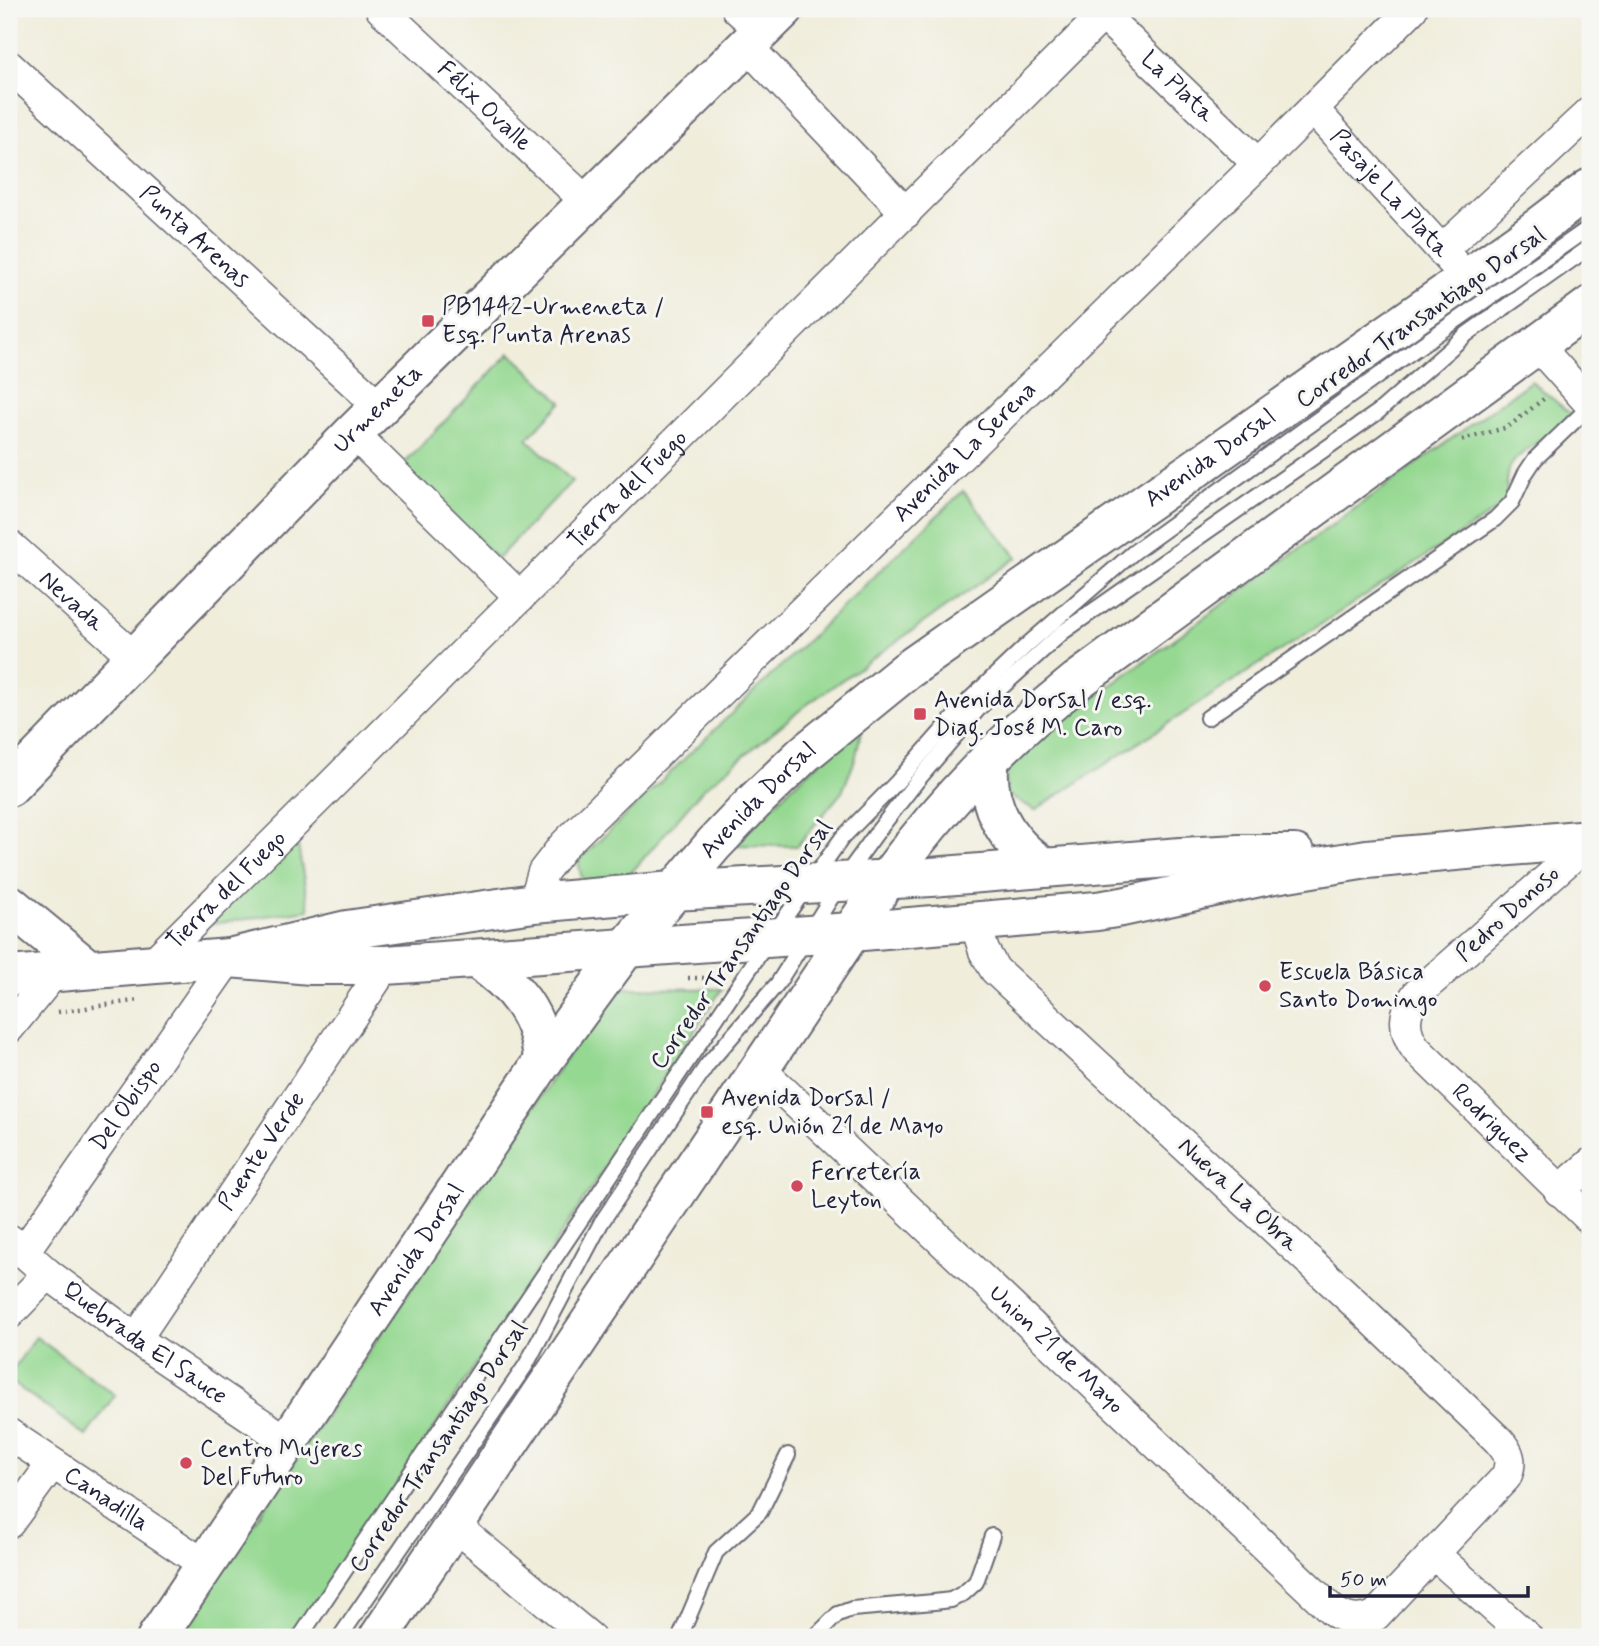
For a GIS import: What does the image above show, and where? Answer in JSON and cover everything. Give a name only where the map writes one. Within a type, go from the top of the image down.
[{"type":"main road","name":"Urmeneta","points":[[10,783],[353,433],[588,203],[757,23]]},
{"type":"main road","name":"Avenida Dorsal","points":[[157,1637],[543,1061],[626,948],[722,835],[804,754],[906,671],[1455,264],[1519,242],[1590,188]]},
{"type":"main road","points":[[379,1637],[887,879],[934,818],[990,757],[1044,707],[1077,681],[1590,306]]},
{"type":"main road","points":[[990,757],[989,788],[1003,826],[1023,852],[1045,868]]},
{"type":"main road","points":[[9,976],[229,958],[311,965],[386,965],[975,922],[1122,907],[1269,875],[1367,859],[1590,840]]},
{"type":"main road","points":[[229,958],[288,942],[368,926],[534,903],[673,891],[1238,854],[1367,859]]},
{"type":"main road","points":[[9,904],[72,971]]},
{"type":"main road","points":[[476,959],[497,973],[522,998],[537,1027],[543,1061]]},
{"type":"street","name":"Félix Ovalle","points":[[380,9],[588,203]]},
{"type":"street","name":"La Plata","points":[[1100,12],[1258,164]]},
{"type":"street","name":"Tierra del Fuego","points":[[152,964],[906,213],[1100,12]]},
{"type":"street","name":"Avenida La Serena","points":[[534,903],[543,872],[564,845],[1258,164],[1313,109],[1399,13]]},
{"type":"street","points":[[757,23],[906,213]]},
{"type":"street","name":"Punta Arenas","points":[[9,66],[380,407]]},
{"type":"street","name":"Pasaje La Plata","points":[[1313,109],[1455,264]]},
{"type":"street","name":"Avenida Dorsal","points":[[1455,264],[1590,112]]},
{"type":"street","points":[[1537,345],[1590,405]]},
{"type":"street","points":[[353,433],[520,597]]},
{"type":"street","name":"Nevada","points":[[9,545],[135,658]]},
{"type":"street","name":"Pedro Donoso","points":[[1405,1022],[1406,1012],[1417,994],[1590,840]]},
{"type":"street","name":"Nueva La Obra","points":[[975,922],[984,951],[995,970],[1499,1440],[1509,1454],[1506,1477],[1434,1554]]},
{"type":"street","name":"Del Obispo","points":[[16,1246],[229,958]]},
{"type":"street","name":"Puente Verde","points":[[136,1339],[386,965]]},
{"type":"street","points":[[9,1028],[72,971]]},
{"type":"street","name":"Rodriguez","points":[[1405,1022],[1406,1032],[1416,1049],[1590,1219]]},
{"type":"street","name":"Union 21 de Mayo","points":[[760,1069],[1339,1616],[1367,1619],[1382,1610],[1434,1554]]},
{"type":"street","points":[[1559,1191],[1590,1164]]},
{"type":"street","name":"Quebrada El Sauce","points":[[16,1246],[48,1274],[136,1339],[287,1441]]},
{"type":"street","points":[[9,1314],[48,1274]]},
{"type":"street","name":"Canadilla","points":[[9,1434],[204,1564]]},
{"type":"street","points":[[9,1523],[52,1464]]},
{"type":"street","points":[[454,1525],[590,1637]]},
{"type":"street","points":[[1434,1554],[1527,1637]]},
{"type":"lane","name":"Corredor Transantiago Dorsal","points":[[300,1637],[790,936],[825,883],[857,822],[897,782],[971,698],[1028,644],[1134,552],[1590,227]]},
{"type":"lane","name":"Corredor Transantiago Dorsal","points":[[340,1637],[526,1365],[601,1223],[707,1065],[767,997],[790,936],[825,883],[878,831],[981,706],[1063,632],[1377,411],[1467,334],[1590,247]]},
{"type":"lane","points":[[1207,718],[1495,519],[1512,502],[1535,459],[1590,405]]},
{"type":"lane","points":[[680,1637],[716,1552],[760,1512],[788,1455]]},
{"type":"lane","points":[[816,1637],[838,1614],[852,1609],[951,1600],[964,1593],[975,1582],[992,1536]]},
{"type":"green space","points":[[510,353],[562,402],[527,439],[572,481],[497,559],[401,467]]},
{"type":"green space","points":[[1531,381],[1571,414],[1557,429],[1513,463],[1508,474],[1506,504],[1035,810],[1006,794],[1006,761]]},
{"type":"green space","points":[[963,491],[1017,557],[805,706],[703,789],[631,873],[583,884],[578,861]]},
{"type":"green space","points":[[862,727],[855,760],[842,792],[797,846],[735,845],[793,785]]},
{"type":"green space","points":[[296,834],[309,910],[204,925]]},
{"type":"green space","points":[[613,988],[722,989],[297,1637],[177,1637]]},
{"type":"green space","points":[[36,1337],[115,1395],[86,1436],[9,1380],[9,1375]]},
{"type":"place","name":"PB1442-Urmeneta / Esq. Punta Arenas","points":[[428,321]]},
{"type":"place","name":"Avenida Dorsal / esq. Diag. José M. Caro","points":[[920,714]]},
{"type":"place","name":"Escuela Básica Santo Domingo","points":[[1265,986]]},
{"type":"place","name":"Avenida Dorsal / esq. Unión 21 de Mayo","points":[[707,1112]]},
{"type":"place","name":"Ferretería Leyton","points":[[797,1186]]},
{"type":"place","name":"Centro Mujeres Del Futuro","points":[[186,1463]]}]
